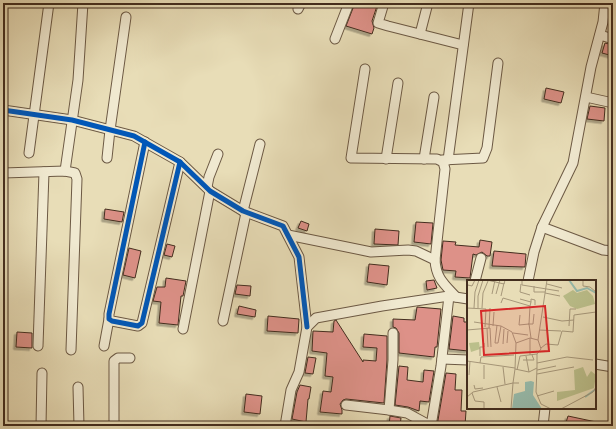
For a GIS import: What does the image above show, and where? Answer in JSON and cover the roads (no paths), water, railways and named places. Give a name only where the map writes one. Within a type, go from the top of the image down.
[{"type":"street","points":[[30,153],[48,3]]},
{"type":"street","points":[[65,171],[78,80],[83,3]]},
{"type":"street","points":[[335,39],[349,3]]},
{"type":"street","points":[[384,3],[378,23],[463,45]]},
{"type":"street","points":[[420,34],[428,3]]},
{"type":"street","points":[[346,405],[407,413],[431,426],[452,296],[441,281],[436,270],[434,260],[445,169],[444,160],[469,3]]},
{"type":"street","points":[[528,280],[534,252],[542,227],[574,164],[590,68],[607,5]]},
{"type":"street","points":[[107,158],[126,18]]},
{"type":"street","points":[[600,35],[613,39]]},
{"type":"street","points":[[365,69],[351,158],[444,160],[483,158],[487,148],[498,63]]},
{"type":"street","points":[[386,159],[398,83]]},
{"type":"street","points":[[424,159],[434,97]]},
{"type":"street","points":[[586,97],[613,103]]},
{"type":"street","points":[[3,110],[72,120],[134,136],[180,162],[208,189],[245,212],[283,226],[299,257],[308,327],[299,372],[291,390],[285,426]]},
{"type":"street","points":[[104,346],[109,314],[145,142]]},
{"type":"street","points":[[223,321],[260,144]]},
{"type":"street","points":[[183,329],[209,177],[218,154]]},
{"type":"street","points":[[109,320],[138,326],[142,323],[180,162]]},
{"type":"street","points":[[3,173],[65,171],[75,173],[77,179],[71,350]]},
{"type":"street","points":[[38,346],[44,172]]},
{"type":"street","points":[[542,227],[603,250],[613,251]]},
{"type":"street","points":[[288,236],[371,252],[416,251],[434,260]]},
{"type":"street","points":[[475,280],[481,258]]},
{"type":"street","points":[[308,327],[316,318],[382,306],[452,296],[467,298]]},
{"type":"street","points":[[389,410],[394,333]]},
{"type":"street","points":[[114,426],[114,361],[118,358],[130,358]]},
{"type":"street","points":[[442,359],[467,360]]},
{"type":"street","points":[[596,364],[613,367]]},
{"type":"street","points":[[41,426],[42,373]]},
{"type":"street","points":[[78,386],[79,426]]},
{"type":"street","points":[[542,426],[545,409]]}]
